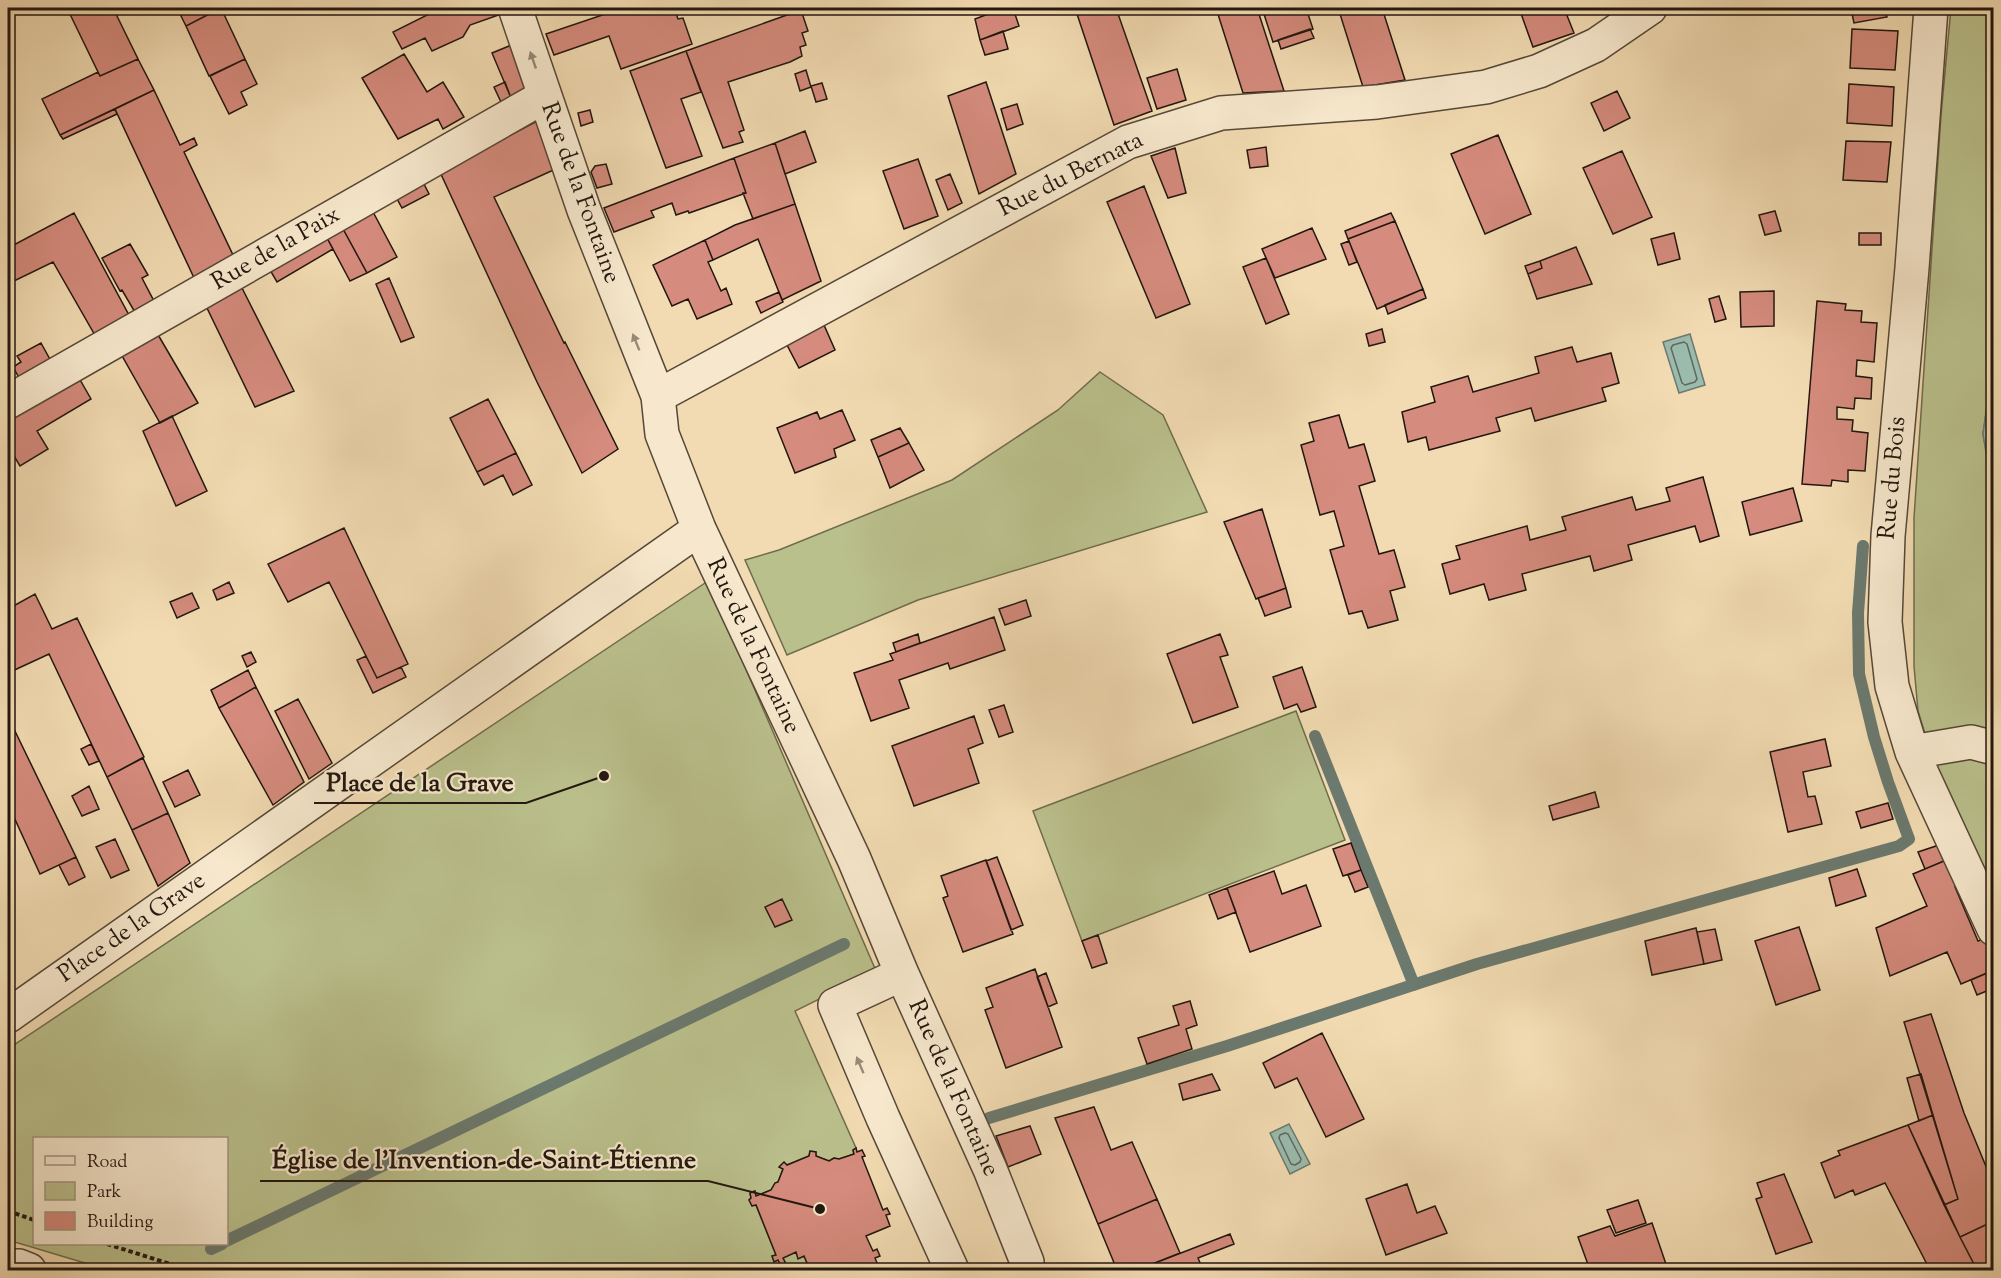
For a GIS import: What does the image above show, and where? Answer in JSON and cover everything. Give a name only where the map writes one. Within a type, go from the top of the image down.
[{"type":"street","name":"Rue de la Fontaine","points":[[515,8],[584,210],[658,396],[662,434],[699,529],[854,859],[902,974],[990,1169],[1026,1262],[1027,1270]]},
{"type":"street","name":"Rue du Bernata","points":[[658,396],[1128,142],[1221,113],[1377,102],[1486,87],[1539,71],[1596,45],[1650,8]]},
{"type":"street","name":"Rue du Bois","points":[[1931,8],[1912,268],[1888,536],[1885,622],[1892,686],[1912,752],[1994,929]]},
{"type":"street","name":"Rue de la Paix","points":[[8,402],[545,96]]},
{"type":"street","name":"Place de la Grave","points":[[8,1016],[699,529]]},
{"type":"street","points":[[1912,752],[1971,742],[1994,748]]},
{"type":"street","points":[[902,974],[835,1005],[952,1270]]},
{"type":"street","points":[[8,1266],[19,1266],[29,1270]]},
{"type":"path","points":[[8,1211],[33,1220]]},
{"type":"path","points":[[110,1245],[189,1270]]},
{"type":"green space","points":[[1951,8],[1994,8],[1994,143],[1989,172],[1994,263],[1994,360],[1983,434],[1994,494],[1993,907],[1949,812],[1918,711],[1914,666],[1914,518],[1941,115]]},
{"type":"green space","points":[[1100,372],[1163,415],[1207,512],[918,600],[787,655],[745,560],[779,550],[952,480],[1058,410]]},
{"type":"green space","points":[[708,581],[876,971],[795,1011],[856,1148],[853,1150],[854,1154],[829,1161],[816,1156],[816,1152],[810,1151],[809,1156],[780,1166],[783,1169],[778,1182],[771,1190],[756,1196],[754,1191],[750,1194],[749,1200],[752,1206],[756,1205],[776,1255],[772,1256],[774,1261],[778,1260],[781,1266],[786,1264],[783,1258],[796,1252],[799,1258],[804,1256],[810,1270],[108,1270],[8,1240],[8,1049]]},
{"type":"green space","points":[[1296,711],[1345,840],[1082,941],[1033,811]]},
{"type":"water","points":[[1994,143],[1993,263],[1989,172]]},
{"type":"water","points":[[1690,334],[1705,385],[1679,393],[1663,342]]},
{"type":"water","points":[[1993,360],[1994,494],[1983,434]]},
{"type":"water","points":[[1289,1124],[1310,1164],[1290,1174],[1270,1133]]},
{"type":"building","points":[[67,8],[113,8],[138,59],[100,76]]},
{"type":"building","points":[[177,8],[221,8],[186,26]]},
{"type":"building","points":[[221,8],[245,59],[209,76],[186,26]]},
{"type":"building","points":[[441,8],[452,8],[460,14],[480,8],[506,8],[507,12],[470,25],[463,37],[432,51],[425,38],[402,49],[393,32]]},
{"type":"building","points":[[462,8],[480,8],[464,13]]},
{"type":"building","points":[[537,8],[553,8],[539,12]]},
{"type":"building","points":[[599,8],[623,8],[602,15]]},
{"type":"building","points":[[623,8],[674,8],[678,19],[683,18],[692,44],[621,69],[609,36],[554,55],[546,34]]},
{"type":"building","points":[[1004,8],[1013,8],[1019,26],[980,40],[975,19]]},
{"type":"building","points":[[1075,8],[1116,8],[1152,111],[1114,125]]},
{"type":"building","points":[[1216,8],[1257,8],[1284,91],[1243,93]]},
{"type":"building","points":[[1262,8],[1306,8],[1313,29],[1273,42]]},
{"type":"building","points":[[1363,8],[1382,8],[1405,80],[1363,87],[1340,14]]},
{"type":"building","points":[[1519,8],[1564,8],[1574,33],[1533,47]]},
{"type":"building","points":[[1884,8],[1887,17],[1854,23],[1851,9]]},
{"type":"building","points":[[801,10],[808,31],[802,33],[806,45],[800,47],[802,56],[728,82],[744,130],[739,132],[743,142],[723,148],[686,51]]},
{"type":"building","points":[[1310,29],[1314,38],[1281,49],[1278,40]]},
{"type":"building","points":[[1852,29],[1898,31],[1895,70],[1850,68]]},
{"type":"building","points":[[1003,31],[1008,49],[985,55],[980,40]]},
{"type":"building","points":[[519,42],[535,87],[511,98],[492,53]]},
{"type":"building","points":[[686,51],[701,92],[681,99],[702,156],[666,168],[630,71]]},
{"type":"building","points":[[404,54],[427,92],[443,82],[464,117],[443,129],[438,119],[398,139],[362,78]]},
{"type":"building","points":[[138,59],[154,90],[60,135],[42,99],[98,72],[100,76]]},
{"type":"building","points":[[245,59],[257,84],[241,92],[247,105],[229,114],[210,76]]},
{"type":"building","points":[[1177,69],[1186,100],[1157,109],[1147,78]]},
{"type":"building","points":[[806,70],[811,87],[800,91],[795,74]]},
{"type":"building","points":[[505,82],[511,98],[501,102],[494,87]]},
{"type":"building","points":[[986,82],[1016,174],[979,194],[948,96]]},
{"type":"building","points":[[822,83],[827,99],[816,102],[811,86]]},
{"type":"building","points":[[1849,84],[1894,87],[1892,126],[1847,123]]},
{"type":"building","points":[[154,90],[180,145],[194,138],[197,145],[184,152],[234,257],[195,280],[115,109]]},
{"type":"building","points":[[1617,91],[1630,118],[1604,131],[1591,103]]},
{"type":"building","points":[[1017,104],[1023,124],[1007,130],[1001,109]]},
{"type":"building","points":[[115,109],[117,114],[63,139],[60,135]]},
{"type":"building","points":[[590,110],[593,122],[581,126],[578,113]]},
{"type":"building","points":[[541,119],[560,167],[494,197],[618,449],[582,473],[537,382],[440,172]]},
{"type":"building","points":[[805,131],[816,162],[785,174],[775,143]]},
{"type":"building","points":[[1498,135],[1531,214],[1485,234],[1451,154]]},
{"type":"building","points":[[1846,141],[1891,142],[1887,182],[1843,180]]},
{"type":"building","points":[[775,143],[795,204],[753,219],[743,193],[746,193],[734,158]]},
{"type":"building","points":[[1266,147],[1268,166],[1250,168],[1247,150]]},
{"type":"building","points":[[1175,148],[1186,193],[1168,198],[1151,156]]},
{"type":"building","points":[[1622,151],[1652,217],[1613,234],[1583,168]]},
{"type":"building","points":[[734,158],[746,193],[689,213],[688,211],[676,215],[672,203],[651,211],[654,217],[614,232],[604,208]]},
{"type":"building","points":[[918,159],[938,216],[904,229],[883,171]]},
{"type":"building","points":[[606,164],[612,184],[597,188],[591,172],[595,166]]},
{"type":"building","points":[[950,174],[962,203],[948,210],[936,180]]},
{"type":"building","points":[[423,182],[429,194],[402,208],[396,197]]},
{"type":"building","points":[[1144,186],[1190,304],[1156,318],[1107,202]]},
{"type":"building","points":[[795,204],[821,281],[782,300],[758,239],[713,260],[705,240],[735,225]]},
{"type":"building","points":[[372,210],[397,257],[367,273],[342,227]]},
{"type":"building","points":[[1775,211],[1781,231],[1765,235],[1759,215]]},
{"type":"building","points":[[74,213],[130,317],[96,337],[53,262],[14,281],[8,270],[8,248]]},
{"type":"building","points":[[1391,213],[1395,221],[1348,239],[1345,231]]},
{"type":"building","points":[[1395,221],[1423,289],[1377,309],[1348,239]]},
{"type":"building","points":[[342,227],[367,273],[350,281],[326,236]]},
{"type":"building","points":[[1312,228],[1326,259],[1275,278],[1262,249]]},
{"type":"building","points":[[1674,233],[1680,259],[1658,265],[1651,239]]},
{"type":"building","points":[[1859,233],[1881,233],[1881,245],[1859,245]]},
{"type":"building","points":[[326,236],[333,249],[277,282],[270,270]]},
{"type":"building","points":[[705,240],[713,260],[708,262],[721,291],[726,288],[732,304],[697,319],[688,299],[672,306],[653,265]]},
{"type":"building","points":[[1349,241],[1357,262],[1349,265],[1341,244]]},
{"type":"building","points":[[130,244],[148,275],[142,278],[155,303],[136,314],[102,258]]},
{"type":"building","points":[[1576,247],[1592,284],[1537,299],[1528,274],[1542,268],[1540,261]]},
{"type":"building","points":[[1266,258],[1289,314],[1266,324],[1243,267]]},
{"type":"building","points":[[1540,261],[1542,268],[1528,274],[1525,266]]},
{"type":"building","points":[[389,278],[414,337],[401,342],[376,284]]},
{"type":"building","points":[[241,286],[294,391],[255,407],[206,306]]},
{"type":"building","points":[[1423,289],[1426,298],[1388,314],[1385,305]]},
{"type":"building","points":[[1774,291],[1774,326],[1741,327],[1740,292]]},
{"type":"building","points":[[779,292],[783,302],[761,313],[756,302]]},
{"type":"building","points":[[1719,296],[1726,319],[1715,322],[1709,299]]},
{"type":"building","points":[[1817,301],[1846,304],[1845,310],[1862,311],[1861,322],[1877,323],[1874,362],[1857,360],[1856,376],[1872,378],[1871,399],[1855,398],[1854,409],[1837,407],[1837,419],[1853,420],[1852,431],[1868,433],[1865,471],[1848,470],[1848,482],[1832,480],[1831,486],[1802,484]]},
{"type":"building","points":[[8,311],[14,324],[8,328]]},
{"type":"building","points":[[824,325],[835,350],[799,368],[787,345]]},
{"type":"building","points":[[1382,329],[1385,342],[1369,346],[1366,334]]},
{"type":"building","points":[[157,333],[198,403],[160,423],[121,354]]},
{"type":"building","points":[[41,343],[52,363],[21,381],[13,367],[21,362],[17,356]]},
{"type":"building","points":[[1572,347],[1577,362],[1611,353],[1619,383],[1602,388],[1606,401],[1535,421],[1531,408],[1496,418],[1500,431],[1429,450],[1426,437],[1408,442],[1402,412],[1435,402],[1431,387],[1468,376],[1473,392],[1539,373],[1535,357]]},
{"type":"building","points":[[79,378],[91,399],[37,431],[48,449],[20,466],[8,446],[8,418]]},
{"type":"building","points":[[488,399],[516,453],[477,472],[450,418]]},
{"type":"building","points":[[842,410],[855,440],[834,449],[836,457],[795,473],[777,428],[817,412],[820,419]]},
{"type":"building","points":[[1339,415],[1349,448],[1364,444],[1375,481],[1359,486],[1379,554],[1394,550],[1405,587],[1390,591],[1398,620],[1368,628],[1362,611],[1349,614],[1330,550],[1344,546],[1334,511],[1320,515],[1301,445],[1314,441],[1309,423]]},
{"type":"building","points":[[172,416],[207,491],[176,506],[143,431]]},
{"type":"building","points":[[900,428],[909,443],[878,457],[871,440]]},
{"type":"building","points":[[909,443],[924,470],[890,488],[878,457]]},
{"type":"building","points":[[516,453],[532,485],[513,495],[503,475],[484,485],[477,472]]},
{"type":"building","points":[[1703,477],[1719,536],[1700,542],[1695,526],[1628,545],[1632,560],[1594,571],[1590,556],[1522,574],[1526,590],[1489,600],[1484,584],[1450,594],[1442,564],[1460,559],[1456,546],[1527,526],[1530,540],[1566,530],[1562,517],[1632,497],[1636,510],[1670,501],[1666,488]]},
{"type":"building","points":[[1793,488],[1802,521],[1750,535],[1742,502]]},
{"type":"building","points":[[1262,509],[1286,588],[1256,599],[1224,522]]},
{"type":"building","points":[[344,528],[408,664],[377,678],[329,582],[288,602],[268,564]]},
{"type":"building","points":[[229,582],[234,593],[217,600],[213,590]]},
{"type":"building","points":[[1286,588],[1291,607],[1265,616],[1258,598]]},
{"type":"building","points":[[192,593],[199,608],[177,618],[170,602]]},
{"type":"building","points":[[35,594],[52,629],[77,618],[144,757],[107,777],[49,654],[8,673],[8,609]]},
{"type":"building","points":[[1026,600],[1031,616],[1005,625],[999,609]]},
{"type":"building","points":[[994,617],[1005,650],[950,669],[948,663],[899,680],[909,708],[871,721],[854,673],[893,660],[890,654]]},
{"type":"building","points":[[918,634],[920,643],[896,652],[893,643]]},
{"type":"building","points":[[1220,634],[1228,655],[1220,657],[1238,707],[1193,723],[1167,654]]},
{"type":"building","points":[[251,652],[256,662],[247,667],[242,656]]},
{"type":"building","points":[[366,656],[377,678],[401,667],[406,677],[373,693],[357,660]]},
{"type":"building","points":[[1302,667],[1316,707],[1301,712],[1297,704],[1284,709],[1273,677]]},
{"type":"building","points":[[248,670],[256,687],[219,708],[211,690]]},
{"type":"building","points":[[256,687],[304,782],[273,805],[219,708]]},
{"type":"building","points":[[298,699],[332,763],[309,779],[275,711]]},
{"type":"building","points":[[1004,705],[1013,732],[999,737],[989,710]]},
{"type":"building","points":[[974,716],[983,743],[968,749],[979,783],[914,806],[892,746]]},
{"type":"building","points":[[13,727],[76,857],[40,874],[8,804],[8,730]]},
{"type":"building","points":[[1825,739],[1831,766],[1803,772],[1808,797],[1815,796],[1822,824],[1788,832],[1770,752]]},
{"type":"building","points":[[91,744],[99,761],[89,765],[81,749]]},
{"type":"building","points":[[143,758],[168,813],[132,830],[107,777]]},
{"type":"building","points":[[188,770],[200,795],[175,807],[163,782]]},
{"type":"building","points":[[89,786],[99,809],[82,816],[72,796]]},
{"type":"building","points":[[1595,792],[1599,807],[1553,820],[1549,806]]},
{"type":"building","points":[[1888,803],[1893,819],[1861,828],[1856,812]]},
{"type":"building","points":[[168,813],[190,863],[158,886],[132,830]]},
{"type":"building","points":[[115,839],[129,870],[111,878],[96,847]]},
{"type":"building","points":[[1351,843],[1361,870],[1343,876],[1333,849]]},
{"type":"building","points":[[1945,843],[1951,858],[1925,869],[1918,852]]},
{"type":"building","points":[[76,857],[85,877],[69,885],[59,865]]},
{"type":"building","points":[[997,857],[1023,925],[1011,930],[986,861]]},
{"type":"building","points":[[1951,858],[1962,884],[1955,887],[1978,941],[1986,938],[1994,956],[1994,970],[1961,984],[1947,952],[1890,976],[1876,928],[1927,906],[1913,874]]},
{"type":"building","points":[[986,860],[1013,934],[963,952],[943,898],[948,896],[941,876]]},
{"type":"building","points":[[1857,869],[1866,896],[1836,906],[1829,878]]},
{"type":"building","points":[[1361,870],[1368,887],[1355,892],[1348,875]]},
{"type":"building","points":[[1274,871],[1282,894],[1306,885],[1321,926],[1250,952],[1227,888]]},
{"type":"building","points":[[1227,888],[1236,912],[1218,919],[1209,895]]},
{"type":"building","points":[[782,899],[792,920],[775,927],[765,907]]},
{"type":"building","points":[[1799,927],[1820,990],[1776,1005],[1755,941]]},
{"type":"building","points":[[1696,928],[1704,964],[1652,975],[1645,941]]},
{"type":"building","points":[[1715,929],[1722,960],[1704,964],[1697,932]]},
{"type":"building","points":[[1098,935],[1107,963],[1092,968],[1082,941]]},
{"type":"building","points":[[1035,969],[1062,1047],[1006,1068],[985,1010],[993,1007],[986,988]]},
{"type":"building","points":[[1994,970],[1994,988],[1977,995],[1971,980]]},
{"type":"building","points":[[1046,973],[1057,1003],[1048,1007],[1037,977]]},
{"type":"building","points":[[1190,1001],[1197,1025],[1186,1029],[1192,1049],[1147,1064],[1138,1038],[1179,1025],[1173,1006]]},
{"type":"building","points":[[1931,1014],[1964,1113],[1994,1186],[1994,1221],[1960,1237],[1944,1205],[1958,1199],[1904,1022]]},
{"type":"building","points":[[1322,1033],[1364,1119],[1326,1137],[1297,1078],[1275,1088],[1263,1063]]},
{"type":"building","points":[[1212,1074],[1220,1090],[1183,1100],[1179,1084]]},
{"type":"building","points":[[1921,1074],[1933,1115],[1919,1121],[1907,1078]]},
{"type":"building","points":[[1094,1107],[1111,1150],[1132,1142],[1157,1199],[1098,1224],[1055,1118]]},
{"type":"building","points":[[1933,1115],[1958,1199],[1944,1205],[1908,1125]]},
{"type":"building","points":[[1908,1125],[1977,1270],[1930,1270],[1885,1183],[1855,1195],[1853,1190],[1835,1198],[1821,1163],[1840,1155],[1838,1151]]},
{"type":"building","points":[[1030,1126],[1041,1154],[1008,1167],[996,1136]]},
{"type":"building","points":[[856,1148],[857,1152],[862,1150],[865,1156],[862,1157],[883,1210],[887,1208],[890,1214],[886,1215],[890,1226],[866,1236],[873,1251],[877,1249],[880,1256],[875,1258],[880,1270],[810,1270],[804,1256],[798,1259],[796,1252],[783,1258],[786,1264],[781,1266],[778,1260],[774,1262],[772,1256],[776,1255],[756,1205],[752,1206],[749,1200],[750,1193],[755,1191],[756,1196],[771,1190],[778,1182],[783,1169],[779,1167],[784,1162],[787,1165],[809,1156],[810,1151],[816,1152],[816,1156],[829,1161],[854,1154],[853,1150]]},
{"type":"building","points":[[1784,1174],[1812,1242],[1776,1254],[1756,1199],[1762,1197],[1757,1183]]},
{"type":"building","points":[[1407,1184],[1417,1213],[1435,1206],[1447,1233],[1386,1255],[1366,1199]]},
{"type":"building","points":[[1157,1199],[1180,1253],[1137,1270],[1117,1270],[1098,1224]]},
{"type":"building","points":[[1638,1200],[1646,1223],[1616,1233],[1607,1210]]},
{"type":"building","points":[[1994,1221],[1994,1270],[1977,1270],[1960,1237]]},
{"type":"building","points":[[1652,1223],[1668,1270],[1590,1270],[1578,1237],[1610,1226],[1615,1236]]},
{"type":"building","points":[[1230,1234],[1234,1244],[1198,1258],[1203,1270],[1137,1270]]},
{"type":"waterway","points":[[989,1118],[1227,1046],[1477,964],[1899,846],[1909,839],[1874,737],[1859,674],[1858,613],[1863,546]]},
{"type":"waterway","points":[[1315,736],[1414,985]]},
{"type":"waterway","points":[[228,1240],[844,944]]},
{"type":"waterway","points":[[211,1249],[220,1245]]},
{"type":"place","name":"Place de la Grave","points":[[604,776]]},
{"type":"place","name":"Église de l'Invention-de-Saint-Étienne","points":[[820,1209]]}]
